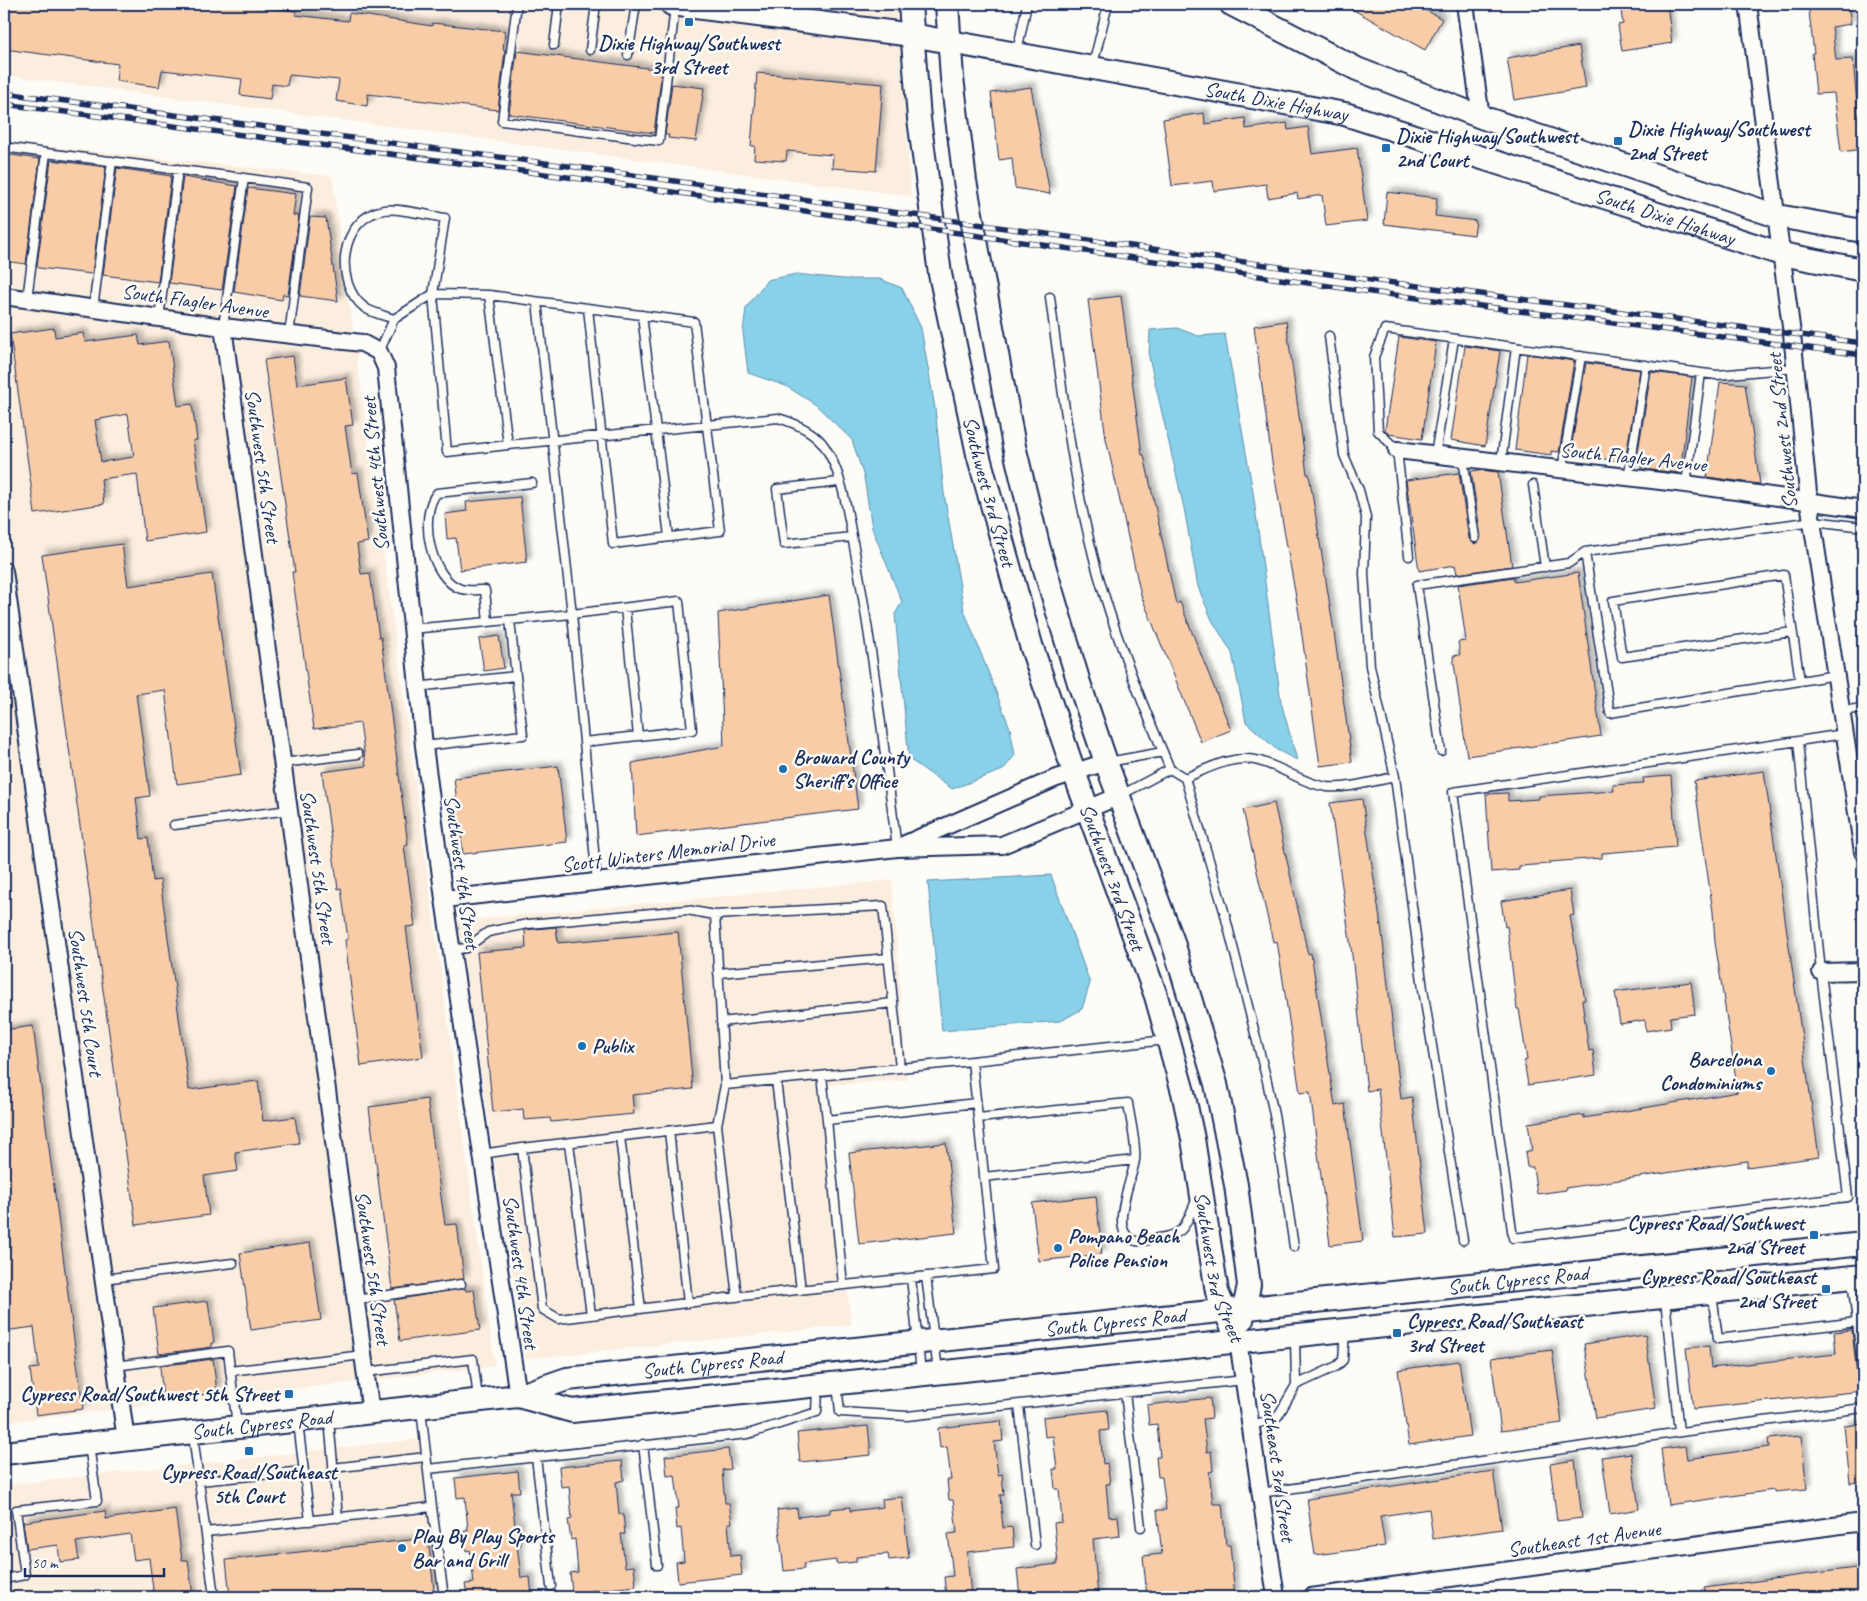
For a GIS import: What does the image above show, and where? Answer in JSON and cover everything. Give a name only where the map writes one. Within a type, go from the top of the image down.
[{"type":"street","name":"South Dixie Highway","points":[[674,4],[732,8],[786,15],[912,35],[1344,114],[1782,254],[1863,270]]},
{"type":"street","name":"Southwest 3rd Street","points":[[910,4],[919,119],[940,274],[965,400],[1012,584],[1030,645],[1087,808],[1139,945],[1169,1039],[1183,1092],[1202,1188],[1217,1292],[1235,1309]]},
{"type":"street","name":"Southwest 3rd Street","points":[[947,4],[948,42],[966,181],[1014,446],[1057,611],[1106,762],[1172,939],[1216,1084],[1243,1235],[1249,1286],[1235,1309],[1238,1341]]},
{"type":"street","name":"South Dixie Highway","points":[[1232,4],[1358,68],[1481,117],[1777,216],[1863,231]]},
{"type":"street","points":[[1465,4],[1481,117]]},
{"type":"street","name":"Southwest 2nd Street","points":[[1748,4],[1796,368],[1809,502],[1814,521],[1844,734],[1856,764],[1863,845]]},
{"type":"street","name":"South Flagler Avenue","points":[[4,296],[223,327],[362,343],[379,352]]},
{"type":"street","name":"Southwest 5th Street","points":[[223,327],[371,1413]]},
{"type":"street","name":"Southwest 4th Street","points":[[379,352],[386,368],[416,687],[444,899],[518,1396]]},
{"type":"street","name":"South Flagler Avenue","points":[[1397,450],[1628,479],[1686,484],[1863,509]]},
{"type":"street","name":"Southwest 5th Court","points":[[4,571],[126,1440]]},
{"type":"street","name":"Scott Winters Memorial Drive","points":[[897,848],[1074,772],[1106,762]]},
{"type":"street","name":"Scott Winters Memorial Drive","points":[[444,899],[897,848],[1002,845],[1119,796]]},
{"type":"street","points":[[1821,972],[1863,971]]},
{"type":"street","name":"South Cypress Road","points":[[4,1453],[518,1396],[567,1379],[1863,1244]]},
{"type":"street","name":"South Cypress Road","points":[[518,1396],[572,1411],[1857,1277]]},
{"type":"street","name":"Southeast 3rd Street","points":[[1238,1341],[1276,1597]]},
{"type":"street","name":"Southeast 1st Avenue","points":[[1311,1597],[1863,1522]]},
{"type":"lane","points":[[517,4],[502,121],[659,141],[674,4]]},
{"type":"lane","points":[[554,45],[559,4]]},
{"type":"lane","points":[[590,50],[596,4]]},
{"type":"lane","points":[[628,56],[636,4]]},
{"type":"lane","points":[[1016,54],[1027,4]]},
{"type":"lane","points":[[1092,68],[1108,4]]},
{"type":"lane","points":[[4,147],[308,187],[289,335]]},
{"type":"lane","points":[[27,299],[46,153]]},
{"type":"lane","points":[[93,309],[112,161]]},
{"type":"lane","points":[[159,318],[178,170]]},
{"type":"lane","points":[[223,327],[244,178]]},
{"type":"lane","points":[[394,319],[365,308],[349,286],[346,249],[354,228],[372,214],[385,209],[445,218],[434,294],[447,452],[778,418],[793,422],[809,431],[824,445],[834,463],[839,482],[852,537],[867,618],[897,848]]},
{"type":"lane","points":[[379,352],[394,319],[434,294],[490,295],[694,322],[720,531],[613,544],[600,436],[588,308]]},
{"type":"lane","points":[[490,295],[508,445]]},
{"type":"lane","points":[[1050,297],[1080,496],[1098,572],[1110,614],[1170,769],[1185,778],[1224,911],[1275,1120],[1294,1247]]},
{"type":"lane","points":[[537,302],[572,614],[597,882]]},
{"type":"lane","points":[[642,315],[669,537]]},
{"type":"lane","points":[[1409,556],[1397,450],[1378,431],[1374,357],[1385,329],[1717,375],[1796,368]]},
{"type":"lane","points":[[1329,336],[1344,455],[1359,490],[1366,517],[1364,574],[1370,666],[1395,777],[1423,989],[1463,1240]]},
{"type":"lane","points":[[1435,455],[1454,339]]},
{"type":"lane","points":[[1501,463],[1516,347]]},
{"type":"lane","points":[[1562,471],[1581,356]]},
{"type":"lane","points":[[1628,479],[1646,365]]},
{"type":"lane","points":[[1686,484],[1701,373]]},
{"type":"lane","points":[[1463,458],[1475,538]]},
{"type":"lane","points":[[839,482],[777,489],[784,544],[852,537]]},
{"type":"lane","points":[[488,622],[485,590],[461,589],[440,570],[433,557],[429,541],[428,514],[431,500],[437,493],[532,483]]},
{"type":"lane","points":[[1533,485],[1545,567]]},
{"type":"lane","points":[[1441,751],[1417,585],[1569,564],[1586,552],[1814,521],[1863,527]]},
{"type":"lane","points":[[1586,552],[1610,713],[1836,675]]},
{"type":"lane","points":[[1792,632],[1622,657],[1613,601],[1784,575],[1800,681]]},
{"type":"lane","points":[[411,629],[679,602],[692,730],[584,742]]},
{"type":"lane","points":[[625,608],[638,736]]},
{"type":"lane","points":[[424,746],[523,735],[510,620]]},
{"type":"lane","points":[[416,687],[516,676]]},
{"type":"lane","points":[[1841,711],[1863,708]]},
{"type":"lane","points":[[1798,741],[1821,972],[1848,1197],[1513,1238],[1452,792],[1844,734]]},
{"type":"lane","points":[[1106,762],[1163,752]]},
{"type":"lane","points":[[282,763],[358,754]]},
{"type":"lane","points":[[1185,778],[1222,763],[1244,759],[1256,760],[1313,784],[1329,787],[1395,777]]},
{"type":"lane","points":[[1119,796],[1170,769]]},
{"type":"lane","points":[[174,825],[289,810]]},
{"type":"lane","points":[[451,950],[466,948],[488,932],[528,924],[687,910],[715,915],[883,906],[900,1068]]},
{"type":"lane","points":[[715,915],[725,1085],[717,1126],[737,1297]]},
{"type":"lane","points":[[718,973],[888,958]]},
{"type":"lane","points":[[721,1022],[893,1003]]},
{"type":"lane","points":[[725,1085],[972,1061],[1169,1039]]},
{"type":"lane","points":[[522,1148],[542,1308],[559,1319],[737,1297],[994,1269],[972,1061]]},
{"type":"lane","points":[[822,1076],[844,1285]]},
{"type":"lane","points":[[776,1080],[801,1290]]},
{"type":"lane","points":[[826,1120],[976,1103]]},
{"type":"lane","points":[[978,1118],[1128,1103],[1135,1160],[1123,1208],[1122,1220],[1124,1230],[1130,1238],[1138,1241],[1170,1236],[1184,1228],[1202,1188]]},
{"type":"lane","points":[[482,1154],[620,1136],[717,1126]]},
{"type":"lane","points":[[669,1131],[688,1303]]},
{"type":"lane","points":[[620,1136],[640,1309]]},
{"type":"lane","points":[[569,1143],[591,1315]]},
{"type":"lane","points":[[984,1177],[1135,1160]]},
{"type":"lane","points":[[103,1279],[233,1263]]},
{"type":"lane","points":[[926,1276],[925,1341],[930,1374]]},
{"type":"lane","points":[[1857,1277],[1857,1322],[1863,1375]]},
{"type":"lane","points":[[911,1278],[925,1341],[930,1374]]},
{"type":"lane","points":[[356,1300],[460,1284]]},
{"type":"lane","points":[[1712,1292],[1718,1339],[1857,1322]]},
{"type":"lane","points":[[1664,1297],[1679,1432]]},
{"type":"lane","points":[[1296,1385],[1337,1366],[1343,1360],[1345,1330]]},
{"type":"lane","points":[[1250,1425],[1272,1420],[1278,1416],[1296,1385],[1295,1335]]},
{"type":"lane","points":[[115,1366],[228,1351],[238,1428]]},
{"type":"lane","points":[[230,1372],[363,1355]]},
{"type":"lane","points":[[366,1372],[473,1359],[478,1401]]},
{"type":"lane","points":[[827,1384],[840,1412],[907,1416],[1244,1380]]},
{"type":"lane","points":[[428,1469],[748,1434],[817,1412],[827,1384]]},
{"type":"lane","points":[[1124,1393],[1141,1527]]},
{"type":"lane","points":[[1019,1405],[1035,1545]]},
{"type":"lane","points":[[421,1407],[444,1597]]},
{"type":"lane","points":[[1260,1493],[1679,1432],[1863,1408]]},
{"type":"lane","points":[[328,1418],[338,1518]]},
{"type":"lane","points":[[298,1421],[310,1521]]},
{"type":"lane","points":[[193,1432],[214,1597]]},
{"type":"lane","points":[[4,1578],[25,1575],[16,1510],[97,1501],[89,1444]]},
{"type":"lane","points":[[643,1444],[657,1565]]},
{"type":"lane","points":[[333,1468],[426,1457]]},
{"type":"lane","points":[[536,1457],[551,1586]]},
{"type":"lane","points":[[199,1481],[304,1472]]},
{"type":"lane","points":[[206,1532],[432,1507]]},
{"type":"shaded area","points":[[4,4],[897,4],[911,196],[4,75]]},
{"type":"shaded area","points":[[4,142],[332,176],[495,1366],[4,1422]]},
{"type":"shaded area","points":[[892,880],[907,1080],[828,1085],[851,1325],[526,1359],[457,921]]},
{"type":"shaded area","points":[[429,1438],[445,1597],[4,1597],[4,1485]]},
{"type":"water","points":[[796,274],[843,279],[880,279],[902,288],[921,328],[935,408],[944,493],[964,610],[1010,728],[1015,755],[1003,770],[952,789],[909,759],[895,614],[902,602],[872,528],[864,477],[852,440],[816,405],[786,386],[748,373],[743,332],[746,308],[767,280]]},
{"type":"water","points":[[1177,328],[1198,336],[1225,334],[1253,492],[1281,702],[1297,760],[1277,750],[1246,722],[1232,653],[1212,620],[1198,587],[1184,508],[1149,357],[1150,330]]},
{"type":"water","points":[[1051,875],[1090,983],[1082,1009],[1061,1021],[942,1031],[928,882]]},
{"type":"building","points":[[4,4],[231,4],[296,11],[295,15],[348,21],[349,13],[432,26],[432,23],[505,31],[503,49],[505,50],[498,110],[368,94],[367,106],[336,101],[339,80],[289,75],[287,86],[272,84],[270,99],[240,95],[242,79],[162,70],[159,87],[116,81],[118,64],[4,49]]},
{"type":"building","points":[[1343,4],[1415,4],[1442,19],[1425,50]]},
{"type":"building","points":[[1620,4],[1667,4],[1672,43],[1622,51],[1618,25],[1623,24]]},
{"type":"building","points":[[1808,4],[1848,4],[1851,24],[1832,27],[1836,60],[1853,59],[1858,115],[1863,114],[1863,149],[1841,152],[1834,93],[1816,94],[1812,53],[1814,53]]},
{"type":"building","points":[[1579,46],[1586,88],[1514,100],[1507,58]]},
{"type":"building","points":[[517,51],[662,70],[654,133],[509,114]]},
{"type":"building","points":[[757,73],[883,84],[876,171],[832,168],[833,155],[787,151],[786,161],[754,159],[755,146],[751,146]]},
{"type":"building","points":[[672,84],[704,88],[696,141],[668,138],[669,135],[665,135]]},
{"type":"building","points":[[1031,87],[1050,194],[1015,188],[1012,158],[999,160],[991,93]]},
{"type":"building","points":[[1204,113],[1205,124],[1245,118],[1246,129],[1287,123],[1288,130],[1308,127],[1312,154],[1357,148],[1367,221],[1326,226],[1322,195],[1298,199],[1297,193],[1268,198],[1266,184],[1214,191],[1213,181],[1172,186],[1163,119]]},
{"type":"building","points":[[4,154],[40,159],[26,264],[4,261]]},
{"type":"building","points":[[51,160],[106,167],[92,274],[39,268],[37,266]]},
{"type":"building","points":[[117,168],[171,176],[158,282],[103,275]]},
{"type":"building","points":[[183,177],[237,186],[222,290],[169,283]]},
{"type":"building","points":[[248,188],[296,194],[293,215],[299,216],[288,295],[283,294],[282,300],[234,292]]},
{"type":"building","points":[[1387,192],[1437,198],[1435,216],[1476,221],[1474,235],[1384,224]]},
{"type":"building","points":[[310,217],[326,218],[338,301],[300,296]]},
{"type":"building","points":[[1121,296],[1142,455],[1144,455],[1176,604],[1180,602],[1231,730],[1201,742],[1141,595],[1106,439],[1088,300]]},
{"type":"building","points":[[1286,321],[1307,474],[1309,474],[1333,625],[1352,762],[1320,766],[1299,614],[1272,462],[1254,326]]},
{"type":"building","points":[[54,328],[55,337],[83,333],[85,342],[138,335],[140,345],[169,341],[178,406],[192,404],[197,440],[193,440],[206,532],[145,541],[137,474],[101,479],[104,504],[35,514],[10,334]],"holes":[[[128,414],[134,457],[101,462],[95,420]]]},
{"type":"building","points":[[1399,337],[1436,342],[1422,439],[1389,434],[1385,430]]},
{"type":"building","points":[[1465,346],[1500,351],[1485,446],[1451,440]]},
{"type":"building","points":[[1527,354],[1574,361],[1559,452],[1551,451],[1551,455],[1515,450]]},
{"type":"building","points":[[293,356],[297,385],[346,378],[353,425],[345,426],[352,474],[358,473],[368,542],[357,544],[361,574],[370,573],[379,638],[381,637],[408,845],[404,846],[415,926],[406,927],[423,1057],[361,1066],[345,940],[348,939],[341,888],[338,889],[322,772],[366,766],[360,723],[314,729],[292,572],[295,572],[264,360]]},
{"type":"building","points":[[1586,363],[1640,370],[1625,462],[1570,454]]},
{"type":"building","points":[[1651,372],[1692,377],[1680,473],[1642,469],[1642,465],[1636,464]]},
{"type":"building","points":[[1720,382],[1745,384],[1760,484],[1707,477]]},
{"type":"building","points":[[1471,471],[1498,472],[1512,566],[1457,574],[1455,565],[1419,571],[1406,480],[1459,473],[1469,539],[1475,544],[1479,542],[1481,537]]},
{"type":"building","points":[[520,497],[527,562],[460,570],[456,538],[447,539],[445,514],[467,511],[466,502]]},
{"type":"building","points":[[122,544],[128,586],[212,574],[241,775],[177,784],[165,690],[136,694],[150,796],[136,798],[141,839],[148,838],[153,881],[160,880],[189,1090],[258,1081],[263,1121],[295,1117],[299,1143],[235,1152],[238,1171],[204,1176],[209,1215],[136,1225],[42,555]]},
{"type":"building","points":[[1578,573],[1601,736],[1467,756],[1453,656],[1460,655],[1458,642],[1466,641],[1458,585],[1514,577],[1514,582]]},
{"type":"building","points":[[829,595],[858,809],[636,836],[632,763],[724,746],[718,613]]},
{"type":"building","points":[[499,636],[504,668],[484,671],[479,639]]},
{"type":"building","points":[[558,766],[567,842],[463,854],[454,778]]},
{"type":"building","points":[[1764,771],[1819,1157],[1747,1167],[1747,1161],[1565,1188],[1566,1190],[1537,1194],[1533,1167],[1527,1167],[1525,1152],[1532,1150],[1528,1123],[1584,1115],[1584,1118],[1738,1092],[1715,942],[1713,912],[1694,781]]},
{"type":"building","points":[[1671,776],[1676,847],[1602,853],[1602,858],[1549,862],[1549,864],[1519,866],[1519,870],[1491,872],[1486,794],[1508,793],[1508,801],[1539,799],[1539,796],[1614,791],[1613,785],[1644,783],[1643,778]]},
{"type":"building","points":[[1362,799],[1382,933],[1401,1099],[1412,1097],[1428,1234],[1395,1237],[1378,1089],[1367,1091],[1352,955],[1330,803]]},
{"type":"building","points":[[1274,803],[1308,954],[1311,953],[1335,1106],[1345,1104],[1363,1241],[1330,1245],[1310,1092],[1300,1093],[1277,941],[1273,942],[1243,810]]},
{"type":"building","points":[[1570,890],[1574,915],[1570,916],[1585,1000],[1582,1000],[1589,1051],[1593,1050],[1596,1075],[1528,1085],[1524,1061],[1527,1060],[1519,1009],[1517,1009],[1507,926],[1505,927],[1501,901]]},
{"type":"building","points":[[556,927],[558,943],[678,932],[693,1089],[632,1095],[634,1114],[551,1122],[550,1118],[524,1120],[523,1109],[493,1112],[477,952],[526,948],[525,930]]},
{"type":"building","points":[[1691,982],[1695,1014],[1670,1017],[1671,1027],[1646,1031],[1645,1020],[1620,1024],[1615,992]]},
{"type":"building","points":[[33,1026],[83,1409],[36,1415],[30,1369],[39,1368],[34,1327],[4,1331],[4,1288],[6,1288],[4,1269],[4,1030]]},
{"type":"building","points":[[427,1099],[445,1225],[457,1224],[464,1279],[392,1289],[369,1107]]},
{"type":"building","points":[[946,1143],[956,1233],[859,1244],[849,1153]]},
{"type":"building","points":[[1096,1196],[1102,1254],[1039,1261],[1032,1203]]},
{"type":"building","points":[[310,1243],[321,1320],[251,1330],[240,1253]]},
{"type":"building","points":[[465,1288],[466,1291],[474,1290],[480,1330],[400,1341],[394,1300]]},
{"type":"building","points":[[208,1301],[214,1343],[212,1343],[212,1347],[159,1354],[153,1308]]},
{"type":"building","points":[[1852,1330],[1857,1376],[1863,1380],[1863,1391],[1693,1409],[1686,1348],[1709,1346],[1711,1368],[1836,1354],[1834,1332]]},
{"type":"building","points":[[1645,1335],[1656,1409],[1596,1418],[1584,1344]]},
{"type":"building","points":[[1552,1350],[1562,1423],[1501,1431],[1491,1358]]},
{"type":"building","points":[[213,1359],[217,1393],[163,1399],[160,1366]]},
{"type":"building","points":[[1459,1361],[1470,1436],[1409,1445],[1398,1370]]},
{"type":"building","points":[[1210,1398],[1212,1418],[1203,1419],[1207,1452],[1211,1451],[1213,1471],[1209,1472],[1213,1504],[1222,1504],[1226,1545],[1230,1545],[1235,1597],[1147,1597],[1143,1556],[1162,1554],[1157,1510],[1166,1510],[1162,1477],[1158,1477],[1156,1457],[1160,1457],[1157,1424],[1149,1425],[1147,1405]]},
{"type":"building","points":[[1107,1410],[1109,1430],[1100,1431],[1103,1464],[1107,1463],[1110,1484],[1106,1484],[1109,1517],[1118,1516],[1120,1536],[1093,1539],[1098,1597],[1020,1597],[1017,1569],[1058,1564],[1054,1523],[1062,1522],[1059,1489],[1055,1489],[1053,1469],[1057,1469],[1053,1436],[1045,1437],[1043,1417]]},
{"type":"building","points":[[1001,1421],[1003,1441],[994,1442],[998,1475],[1002,1474],[1004,1495],[1000,1495],[1003,1528],[1012,1527],[1014,1547],[967,1552],[971,1597],[946,1597],[944,1577],[953,1576],[948,1534],[957,1533],[953,1500],[949,1500],[947,1480],[951,1480],[947,1447],[940,1448],[938,1428]]},
{"type":"building","points":[[1863,1424],[1863,1482],[1850,1483],[1844,1426]]},
{"type":"building","points":[[868,1426],[871,1455],[800,1462],[797,1433]]},
{"type":"building","points":[[1801,1436],[1807,1489],[1774,1492],[1774,1490],[1668,1505],[1661,1449],[1685,1446],[1687,1459],[1769,1447],[1768,1439]]},
{"type":"building","points":[[728,1449],[731,1469],[722,1470],[725,1503],[729,1503],[732,1523],[728,1523],[731,1556],[740,1555],[742,1575],[678,1582],[676,1562],[684,1561],[681,1528],[677,1529],[675,1508],[679,1508],[675,1475],[667,1476],[665,1456]]},
{"type":"building","points":[[1631,1453],[1639,1509],[1610,1514],[1602,1457]]},
{"type":"building","points":[[1575,1460],[1582,1518],[1557,1521],[1550,1464]]},
{"type":"building","points":[[622,1461],[624,1480],[616,1482],[619,1514],[623,1514],[625,1534],[621,1534],[625,1567],[634,1566],[636,1586],[572,1593],[570,1573],[578,1572],[575,1539],[571,1540],[568,1520],[572,1519],[569,1486],[561,1487],[559,1467]]},
{"type":"building","points":[[518,1471],[520,1492],[511,1492],[515,1525],[519,1524],[521,1545],[517,1545],[521,1578],[530,1577],[532,1597],[467,1597],[465,1584],[474,1583],[470,1550],[466,1551],[464,1530],[468,1530],[465,1497],[457,1498],[455,1478]]},
{"type":"building","points":[[1493,1471],[1502,1529],[1433,1539],[1429,1509],[1380,1516],[1385,1546],[1315,1555],[1307,1499]]},
{"type":"building","points":[[902,1497],[909,1558],[889,1560],[888,1554],[856,1557],[856,1562],[836,1564],[836,1560],[803,1564],[804,1569],[784,1571],[777,1510],[797,1508],[798,1517],[830,1513],[830,1509],[850,1507],[850,1511],[883,1507],[882,1499]]},
{"type":"building","points":[[175,1509],[182,1560],[188,1560],[193,1597],[154,1597],[149,1558],[134,1560],[130,1534],[76,1542],[79,1560],[60,1562],[58,1545],[27,1549],[23,1522],[105,1511],[106,1519]]},
{"type":"building","points":[[428,1538],[434,1590],[363,1597],[230,1597],[226,1560]]},
{"type":"building","points":[[1863,1567],[1863,1597],[1705,1597],[1704,1588]]},
{"type":"railway","points":[[4,93],[576,167],[1371,280],[1863,343]]},
{"type":"railway","points":[[4,104],[575,178],[1371,292],[1863,355]]},
{"type":"place","name":"Dixie Highway/Southwest 3rd Street","points":[[689,22]]},
{"type":"place","name":"Dixie Highway/Southwest 2nd Street","points":[[1618,141]]},
{"type":"place","name":"Dixie Highway/Southwest 2nd Court","points":[[1386,148]]},
{"type":"place","name":"Broward County Sheriff's Office","points":[[783,769]]},
{"type":"place","name":"Publix","points":[[582,1046]]},
{"type":"place","name":"Barcelona Condominiums","points":[[1771,1071]]},
{"type":"place","name":"Cypress Road/Southwest 2nd Street","points":[[1814,1235]]},
{"type":"place","name":"Pompano Beach Police Pension","points":[[1058,1248]]},
{"type":"place","name":"Cypress Road/Southeast 2nd Street","points":[[1826,1289]]},
{"type":"place","name":"Cypress Road/Southeast 3rd Street","points":[[1397,1333]]},
{"type":"place","name":"Cypress Road/Southwest 5th Street","points":[[289,1394]]},
{"type":"place","name":"Cypress Road/Southeast 5th Court","points":[[249,1451]]},
{"type":"place","name":"Play By Play Sports Bar and Grill","points":[[402,1548]]}]
